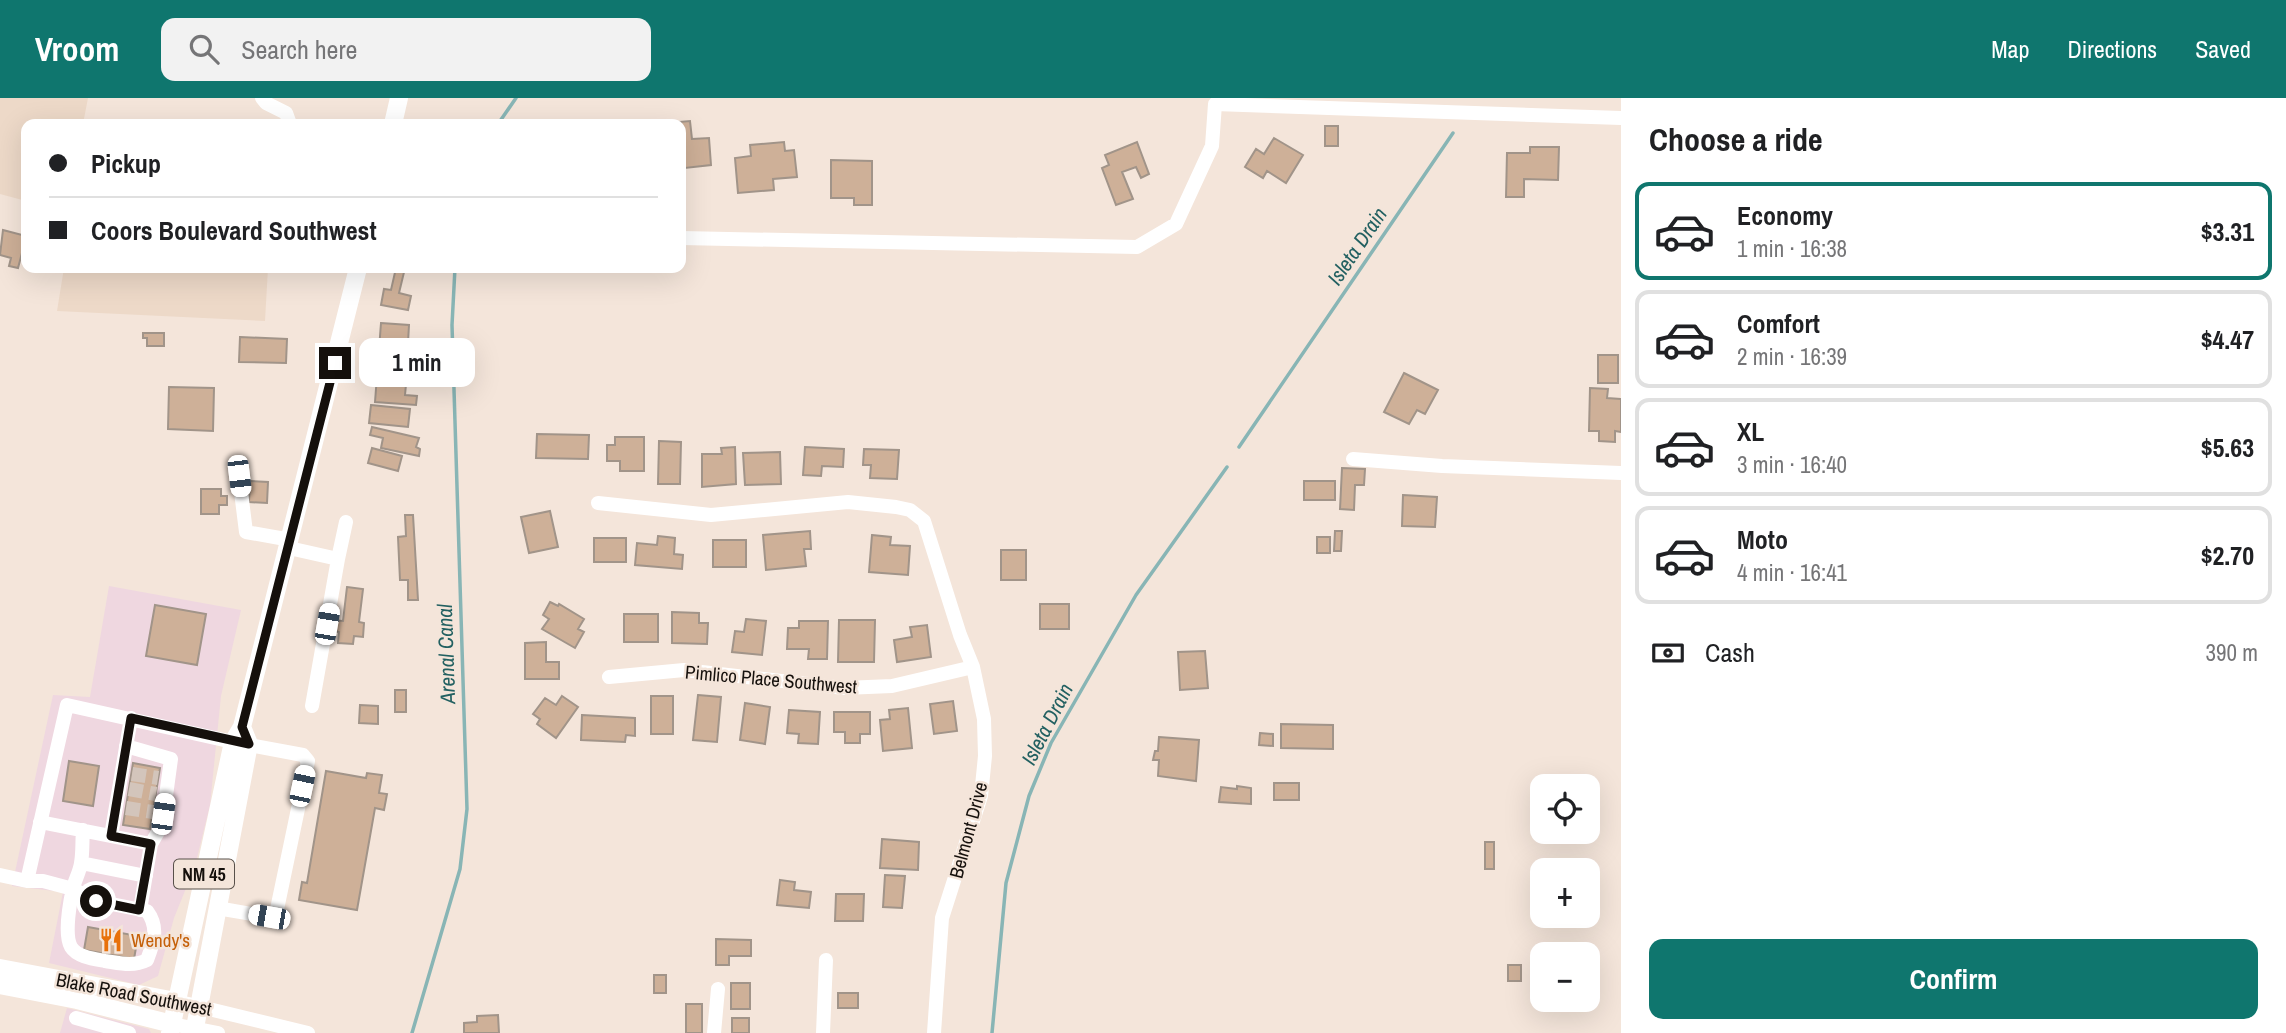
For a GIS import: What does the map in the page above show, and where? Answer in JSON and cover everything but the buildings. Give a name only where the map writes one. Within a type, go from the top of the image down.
[{"type":"main road","points":[[394,119],[399,98]]},
{"type":"main road","name":"NM 45","points":[[171,1028],[357,273]]},
{"type":"main road","points":[[194,1030],[217,908],[241,738]]},
{"type":"main road","name":"Blake Road Southwest","points":[[0,968],[176,1001]]},
{"type":"main road","name":"Blake Road Southwest","points":[[0,985],[76,1009],[171,1028]]},
{"type":"street","points":[[262,98],[266,103],[286,113],[288,119]]},
{"type":"street","points":[[686,238],[1137,247],[1175,224],[1212,146],[1215,104],[1621,118]]},
{"type":"street","points":[[1353,460],[1621,473]]},
{"type":"street","points":[[239,476],[246,532],[338,559]]},
{"type":"street","name":"Belmont Drive","points":[[598,503],[711,515],[848,502],[910,510],[924,521],[960,635],[973,667],[984,719],[985,756],[981,796],[942,918],[934,1033]]},
{"type":"street","points":[[312,706],[346,522]]},
{"type":"street","name":"Pimlico Place Southwest","points":[[609,677],[684,670],[844,688],[892,686],[973,667]]},
{"type":"street","points":[[27,881],[67,705],[241,738],[303,755],[308,761],[276,914],[269,917],[217,908]]},
{"type":"street","points":[[111,836],[121,807],[127,773],[126,746],[131,718]]},
{"type":"street","points":[[126,746],[171,759],[163,779],[158,813],[162,825],[151,844],[139,910]]},
{"type":"street","points":[[40,822],[151,844]]},
{"type":"street","points":[[0,875],[27,881],[43,881],[72,889],[96,901],[147,911],[154,921],[155,934],[146,960],[139,964],[92,959],[76,953],[71,947],[68,937],[72,889],[81,863],[83,830]]},
{"type":"street","points":[[81,863],[145,876]]},
{"type":"street","points":[[823,1033],[826,960]]},
{"type":"street","points":[[714,1033],[718,989]]},
{"type":"street","name":"Blake Road Southwest","points":[[176,1001],[308,1033]]},
{"type":"street","points":[[72,1033],[76,1009],[124,1032]]},
{"type":"street","name":"Blake Road Southwest","points":[[171,1028],[218,1033]]},
{"type":"shaded area","points":[[0,98],[88,98],[84,119],[21,119],[21,200],[0,194]]},
{"type":"shaded area","points":[[63,273],[268,273],[265,321],[57,311]]},
{"type":"shaded area","points":[[109,586],[241,610],[221,696],[210,805],[195,866],[174,918],[158,976],[139,985],[49,963],[63,892],[12,886],[53,695],[90,697]]},
{"type":"shaded area","points":[[67,1008],[149,1029],[151,1033],[60,1033]]},
{"type":"waterway","name":"Arenal Canal","points":[[501,119],[516,98]]},
{"type":"waterway","name":"Isleta Drain","points":[[1239,447],[1453,133]]},
{"type":"waterway","name":"Arenal Canal","points":[[412,1033],[460,869],[467,809],[452,325],[455,273]]},
{"type":"waterway","name":"Isleta Drain","points":[[992,1033],[1006,883],[1029,796],[1051,743],[1136,595],[1227,467]]},
{"type":"tunnel","points":[[132,774],[158,778]]},
{"type":"tunnel","points":[[129,789],[156,794]]},
{"type":"tunnel","points":[[126,808],[153,812]]},
{"type":"place","name":"Wendy's","points":[[111,940]]},
{"type":"route","points":[[96,901],[139,910],[151,844],[111,836],[131,718],[249,744],[242,727],[335,363]]}]
